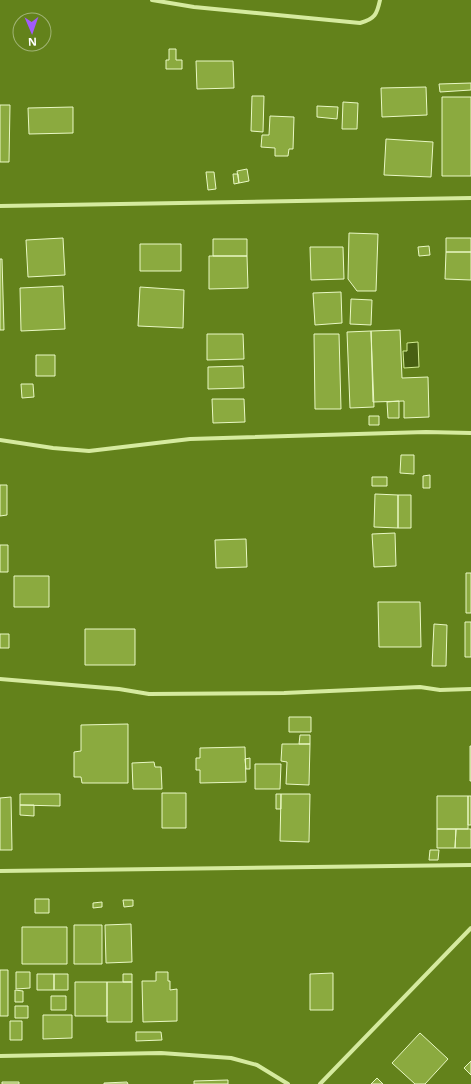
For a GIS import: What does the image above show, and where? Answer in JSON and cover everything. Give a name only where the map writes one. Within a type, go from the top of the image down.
[{"type":"street","points":[[152,0],[194,7],[360,23],[368,21],[378,12],[380,0]]},
{"type":"street","points":[[0,206],[471,198]]},
{"type":"street","points":[[0,440],[53,448],[89,451],[190,439],[426,432],[471,433]]},
{"type":"street","points":[[0,679],[119,689],[149,694],[284,693],[420,687],[440,690],[471,689]]},
{"type":"street","points":[[0,871],[471,865]]},
{"type":"street","points":[[320,1084],[471,928]]},
{"type":"street","points":[[0,1056],[161,1053],[231,1058],[257,1065],[288,1084]]},
{"type":"shaded area","points":[[418,342],[419,367],[404,368],[403,351],[407,351],[407,343]]},
{"type":"building","points":[[169,49],[176,49],[176,60],[182,60],[182,69],[166,69],[166,60],[169,60]]},
{"type":"building","points":[[196,61],[233,61],[234,88],[197,89]]},
{"type":"building","points":[[471,83],[471,90],[440,92],[439,84]]},
{"type":"building","points":[[426,87],[427,115],[382,117],[381,88]]},
{"type":"building","points":[[252,96],[264,96],[263,132],[251,131]]},
{"type":"building","points":[[442,97],[471,97],[471,176],[442,176]]},
{"type":"building","points":[[343,102],[358,103],[357,129],[342,129]]},
{"type":"building","points":[[0,105],[10,105],[9,162],[0,162]]},
{"type":"building","points":[[317,106],[338,107],[337,119],[317,117]]},
{"type":"building","points":[[73,107],[73,133],[29,134],[28,108]]},
{"type":"building","points":[[270,116],[294,117],[293,149],[289,149],[288,156],[275,156],[275,148],[261,147],[262,135],[269,135]]},
{"type":"building","points":[[386,139],[433,142],[431,177],[384,175]]},
{"type":"building","points":[[247,169],[249,181],[239,183],[237,171]]},
{"type":"building","points":[[206,172],[214,172],[216,189],[208,190]]},
{"type":"building","points":[[233,174],[238,174],[239,183],[234,184]]},
{"type":"building","points":[[349,233],[378,234],[376,291],[357,291],[348,279]]},
{"type":"building","points":[[63,238],[65,275],[28,277],[26,240]]},
{"type":"building","points":[[446,238],[471,238],[471,252],[446,252]]},
{"type":"building","points":[[213,239],[247,239],[247,256],[213,256]]},
{"type":"building","points":[[140,244],[181,244],[181,271],[140,271]]},
{"type":"building","points":[[429,246],[430,255],[419,256],[418,247]]},
{"type":"building","points":[[310,247],[343,247],[344,279],[311,280]]},
{"type":"building","points":[[446,252],[471,252],[471,280],[445,279]]},
{"type":"building","points":[[209,256],[247,256],[248,288],[209,289]]},
{"type":"building","points":[[0,259],[2,259],[4,330],[0,330]]},
{"type":"building","points":[[63,286],[65,329],[21,331],[20,288]]},
{"type":"building","points":[[140,287],[184,290],[183,328],[138,326]]},
{"type":"building","points":[[341,292],[342,323],[315,325],[313,293]]},
{"type":"building","points":[[351,299],[372,300],[371,325],[350,324]]},
{"type":"building","points":[[400,330],[402,378],[428,377],[429,417],[404,418],[404,401],[373,402],[371,331]]},
{"type":"building","points":[[371,331],[374,407],[350,408],[347,332]]},
{"type":"building","points":[[207,334],[243,334],[244,359],[207,360]]},
{"type":"building","points":[[314,334],[339,334],[341,409],[315,409]]},
{"type":"building","points":[[36,355],[55,355],[55,376],[36,376]]},
{"type":"building","points":[[243,366],[244,388],[208,389],[208,367]]},
{"type":"building","points":[[21,384],[33,384],[34,397],[22,398]]},
{"type":"building","points":[[212,399],[244,399],[245,422],[213,423]]},
{"type":"building","points":[[399,401],[399,418],[388,418],[387,402]]},
{"type":"building","points":[[369,416],[379,416],[379,425],[369,425]]},
{"type":"building","points":[[401,455],[414,455],[414,474],[400,473]]},
{"type":"building","points":[[430,475],[430,488],[423,488],[423,476]]},
{"type":"building","points":[[372,477],[387,477],[387,486],[372,486]]},
{"type":"building","points":[[0,485],[7,485],[7,515],[0,516]]},
{"type":"building","points":[[375,494],[398,495],[398,528],[374,527]]},
{"type":"building","points":[[398,495],[411,495],[411,528],[398,528]]},
{"type":"building","points":[[395,533],[396,566],[374,567],[372,534]]},
{"type":"building","points":[[246,539],[247,567],[216,568],[215,540]]},
{"type":"building","points":[[0,545],[8,545],[8,572],[0,572]]},
{"type":"building","points":[[466,573],[471,573],[471,613],[466,613]]},
{"type":"building","points":[[14,576],[49,576],[49,607],[14,607]]},
{"type":"building","points":[[378,602],[420,602],[421,647],[379,647]]},
{"type":"building","points":[[465,622],[471,622],[471,657],[465,657]]},
{"type":"building","points":[[434,624],[447,625],[446,666],[432,666]]},
{"type":"building","points":[[85,629],[135,629],[135,665],[85,665]]},
{"type":"building","points":[[0,634],[9,634],[9,648],[0,648]]},
{"type":"building","points":[[289,717],[311,717],[311,732],[289,732]]},
{"type":"building","points":[[128,724],[128,783],[82,783],[81,777],[74,777],[74,752],[81,751],[81,725]]},
{"type":"building","points":[[300,735],[310,735],[310,744],[299,744]]},
{"type":"building","points":[[282,744],[310,744],[309,785],[286,784],[287,762],[281,761]]},
{"type":"building","points":[[471,746],[471,781],[470,781]]},
{"type":"building","points":[[245,747],[246,782],[200,783],[200,770],[196,770],[196,758],[200,758],[200,748]]},
{"type":"building","points":[[250,758],[250,769],[246,769],[245,759]]},
{"type":"building","points":[[154,762],[155,767],[161,767],[162,789],[133,789],[132,763]]},
{"type":"building","points":[[255,764],[281,764],[280,789],[255,789]]},
{"type":"building","points":[[162,793],[186,793],[186,828],[162,828]]},
{"type":"building","points":[[20,794],[60,794],[60,806],[20,805]]},
{"type":"building","points":[[276,794],[281,794],[281,809],[276,809]]},
{"type":"building","points":[[281,794],[310,794],[309,842],[280,841]]},
{"type":"building","points":[[437,796],[468,796],[468,829],[437,829]]},
{"type":"building","points":[[468,796],[471,796],[471,825],[468,825]]},
{"type":"building","points":[[11,797],[12,850],[0,850],[0,798]]},
{"type":"building","points":[[20,805],[34,805],[34,816],[20,815]]},
{"type":"building","points":[[437,829],[456,829],[455,848],[437,848]]},
{"type":"building","points":[[456,829],[471,829],[471,848],[455,848]]},
{"type":"building","points":[[430,850],[439,850],[438,860],[429,860]]},
{"type":"building","points":[[35,899],[49,899],[49,913],[35,913]]},
{"type":"building","points":[[123,900],[133,900],[133,906],[124,907]]},
{"type":"building","points":[[102,902],[102,907],[93,908],[93,903]]},
{"type":"building","points":[[131,924],[132,962],[106,963],[105,925]]},
{"type":"building","points":[[74,925],[102,925],[102,964],[74,964]]},
{"type":"building","points":[[22,927],[67,927],[67,964],[22,964]]},
{"type":"building","points":[[0,970],[8,970],[8,1016],[0,1016]]},
{"type":"building","points":[[16,972],[30,972],[30,988],[16,989]]},
{"type":"building","points":[[156,972],[168,972],[170,990],[177,989],[177,1021],[143,1022],[142,981],[156,981]]},
{"type":"building","points":[[333,973],[333,1010],[310,1010],[310,974]]},
{"type":"building","points":[[37,974],[54,974],[54,990],[37,990]]},
{"type":"building","points":[[54,974],[68,974],[68,990],[54,990]]},
{"type":"building","points":[[123,974],[132,974],[132,982],[123,982]]},
{"type":"building","points":[[75,982],[107,982],[107,1016],[75,1016]]},
{"type":"building","points":[[107,982],[132,982],[132,1022],[107,1022]]},
{"type":"building","points":[[15,990],[23,991],[23,1002],[15,1002]]},
{"type":"building","points":[[51,996],[66,996],[66,1010],[51,1010]]},
{"type":"building","points":[[15,1006],[28,1006],[28,1018],[15,1018]]},
{"type":"building","points":[[43,1015],[72,1015],[72,1038],[43,1039]]},
{"type":"building","points":[[10,1021],[22,1021],[22,1040],[10,1040]]},
{"type":"building","points":[[136,1032],[161,1032],[162,1040],[136,1041]]},
{"type":"building","points":[[420,1033],[448,1059],[425,1084],[415,1084],[392,1063]]},
{"type":"building","points":[[471,1061],[471,1075],[464,1068]]},
{"type":"building","points":[[377,1078],[383,1084],[371,1084]]},
{"type":"building","points":[[228,1080],[228,1084],[194,1084],[194,1081]]},
{"type":"building","points":[[2,1082],[19,1082],[19,1084],[2,1084]]},
{"type":"building","points":[[127,1082],[128,1084],[104,1084],[104,1083]]}]
